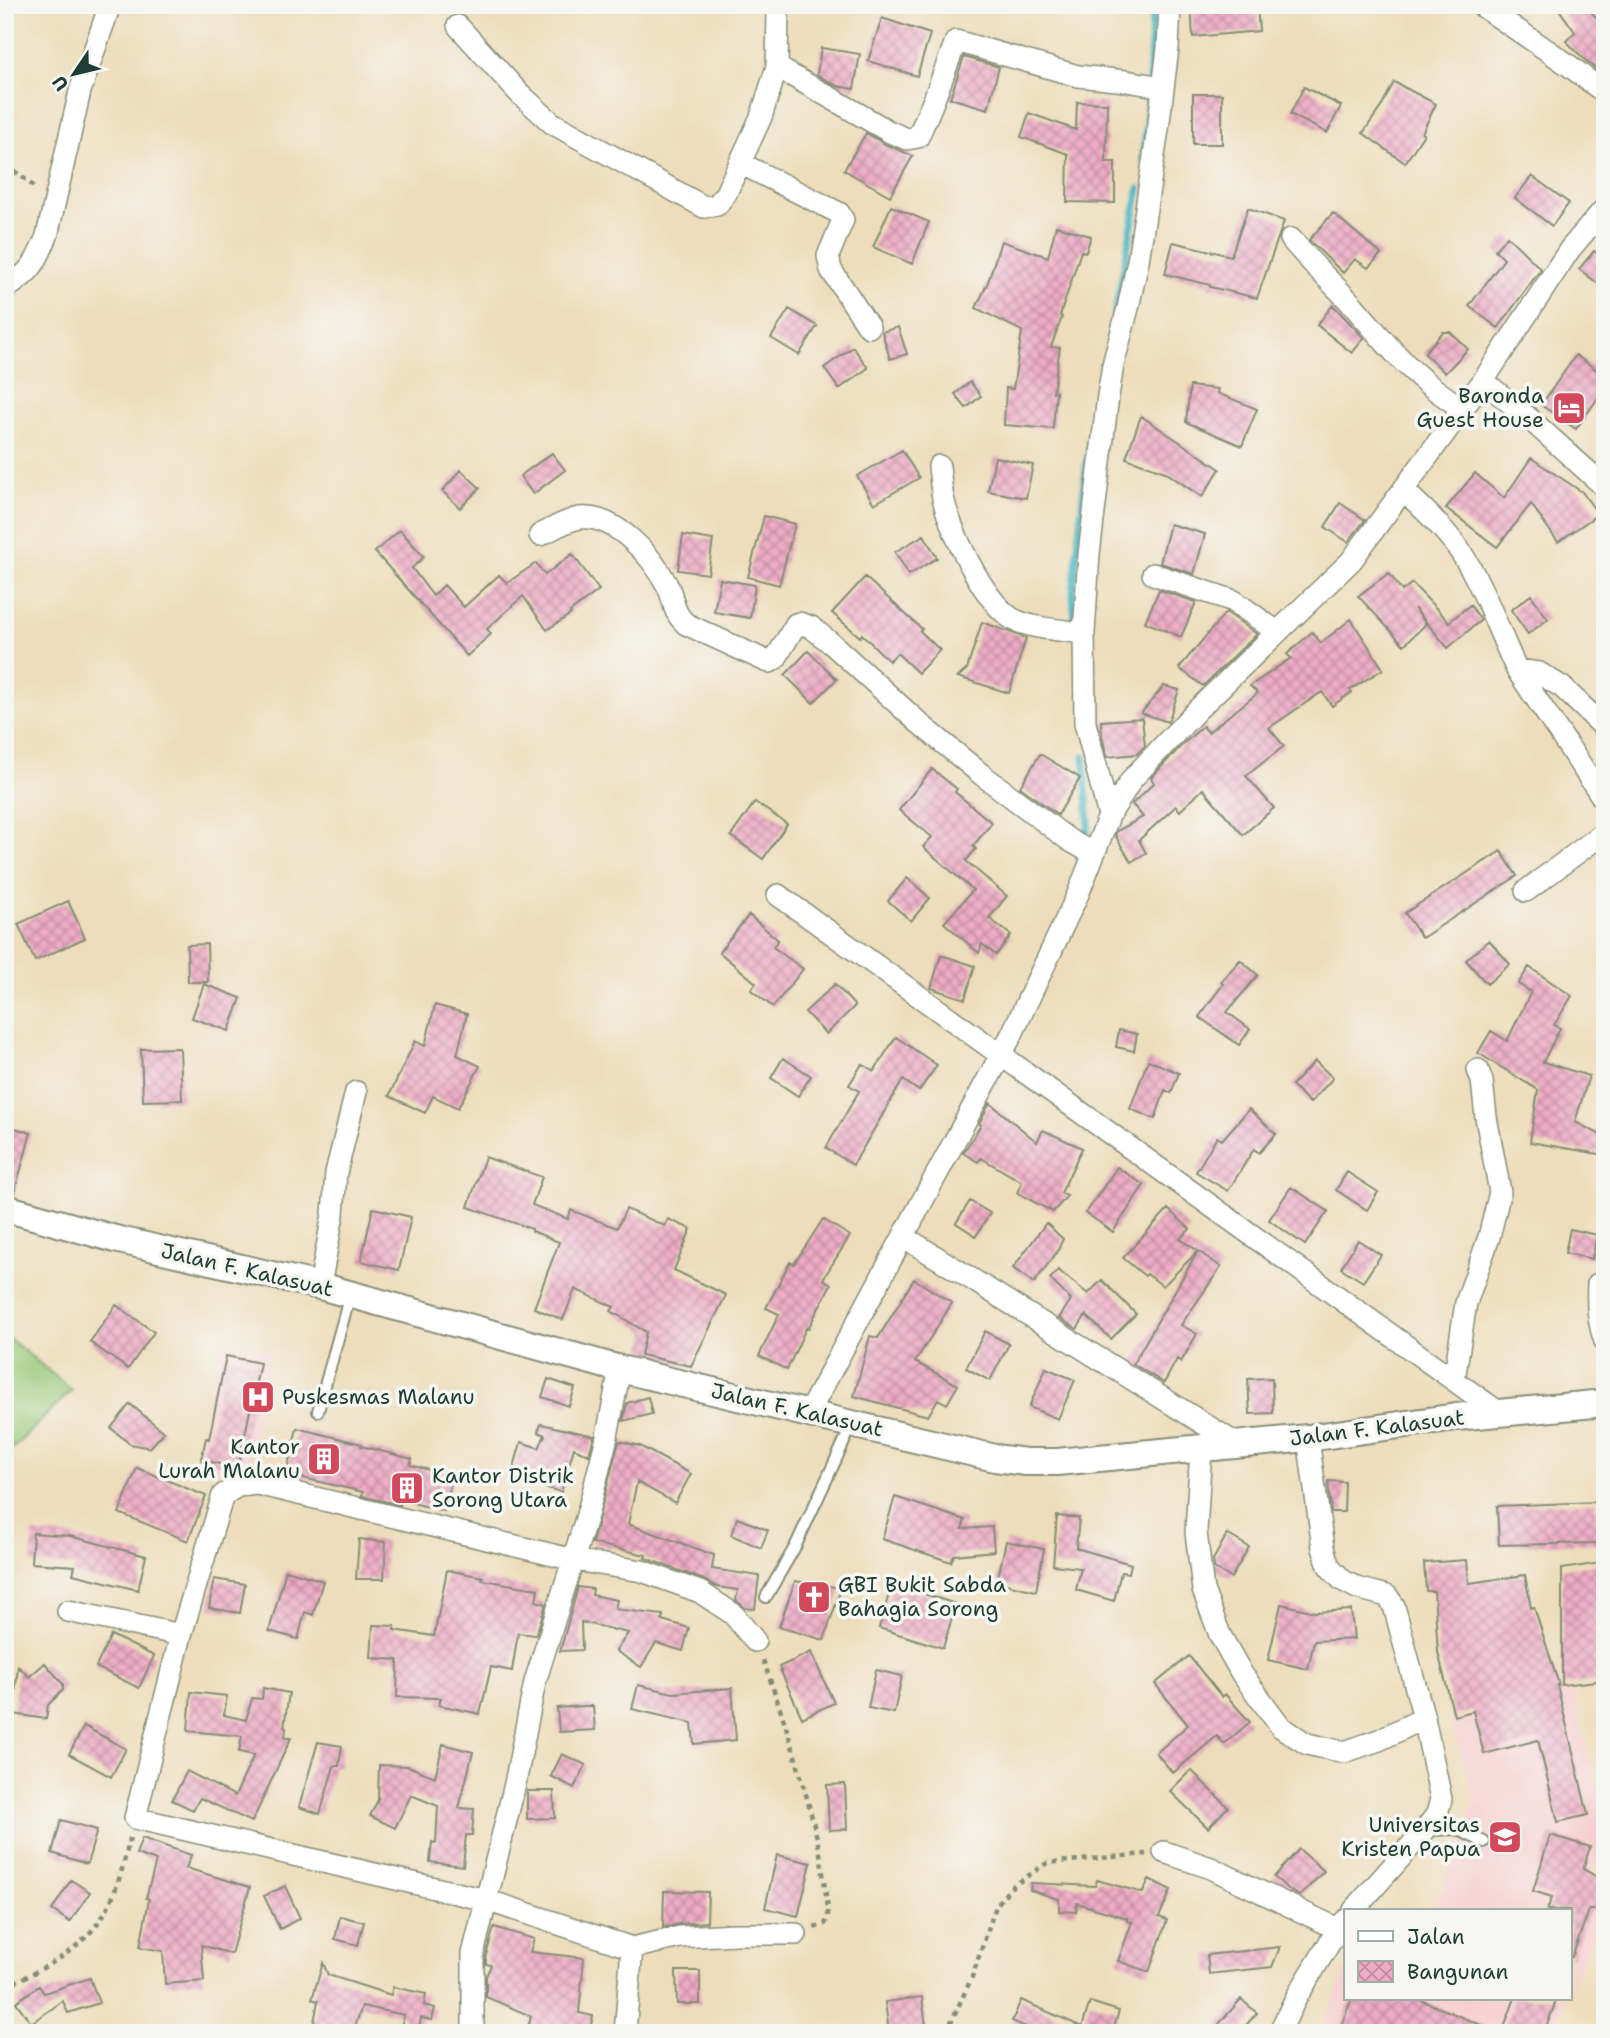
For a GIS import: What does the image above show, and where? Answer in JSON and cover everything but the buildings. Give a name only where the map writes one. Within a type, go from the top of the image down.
[{"type":"street","points":[[5,289],[26,275],[38,258],[47,236],[80,92],[110,5]]},
{"type":"street","points":[[1109,816],[1086,723],[1077,632],[1113,365],[1138,261],[1170,5]]},
{"type":"street","points":[[1481,5],[1605,93]]},
{"type":"street","points":[[458,26],[518,92],[552,123],[704,207],[717,205],[726,193],[761,117],[777,67],[778,9]]},
{"type":"street","points":[[777,67],[890,132],[907,139],[918,137],[956,41],[1078,76],[1160,87]]},
{"type":"street","points":[[740,163],[839,213],[843,220],[828,256],[831,270],[869,327]]},
{"type":"street","points":[[810,1412],[1011,1035],[1053,948],[1083,848],[1109,816],[1132,779],[1195,712],[1351,561],[1483,381],[1570,248],[1605,208]]},
{"type":"street","points":[[1291,239],[1383,341],[1427,384],[1463,409]]},
{"type":"street","points":[[1483,381],[1605,487]]},
{"type":"street","points":[[939,466],[944,499],[965,555],[978,580],[995,602],[1012,618],[1033,626],[1077,632]]},
{"type":"street","points":[[1404,491],[1460,551],[1483,592],[1517,670],[1605,801]]},
{"type":"street","points":[[540,535],[566,522],[579,519],[591,518],[612,527],[631,539],[655,564],[669,588],[673,608],[686,624],[766,661],[770,662],[776,658],[796,624],[811,627],[919,723],[1014,800],[1083,848]]},
{"type":"street","points":[[1153,574],[1234,601],[1277,632]]},
{"type":"street","points":[[1517,670],[1539,673],[1562,687],[1605,728]]},
{"type":"street","points":[[1526,891],[1605,832]]},
{"type":"street","points":[[778,895],[1501,1414]]},
{"type":"street","points":[[1454,1380],[1466,1303],[1489,1237],[1500,1192],[1478,1070]]},
{"type":"street","points":[[320,1286],[333,1214],[336,1173],[356,1092]]},
{"type":"street","name":"Jalan F. Kalasuat","points":[[5,1208],[115,1239],[320,1286],[620,1369],[995,1458],[1026,1462],[1057,1462],[1308,1438],[1456,1417],[1605,1403]]},
{"type":"street","points":[[904,1237],[1238,1445]]},
{"type":"street","points":[[1598,1284],[1597,1308],[1605,1342]]},
{"type":"street","points":[[473,2033],[474,1954],[515,1784],[535,1682],[574,1560],[606,1441],[620,1369]]},
{"type":"street","points":[[1308,1438],[1323,1548],[1329,1566],[1342,1580],[1357,1588],[1387,1596],[1394,1606],[1424,1718],[1441,1799],[1437,1814],[1425,1830],[1355,1909]]},
{"type":"street","points":[[1201,1448],[1196,1532],[1203,1590],[1220,1635],[1281,1727],[1307,1744],[1344,1752],[1379,1740],[1424,1718]]},
{"type":"street","points":[[755,1641],[733,1614],[700,1592],[642,1571],[574,1560],[257,1484],[238,1486],[223,1495],[181,1634],[135,1818],[486,1900],[632,1948],[680,1937],[796,1934]]},
{"type":"street","points":[[68,1611],[181,1634]]},
{"type":"street","points":[[1164,1852],[1211,1868],[1342,1924],[1296,1998],[1279,2033]]},
{"type":"street","points":[[625,2033],[632,1948]]},
{"type":"lane","points":[[318,1411],[350,1295]]},
{"type":"lane","points":[[766,1597],[795,1547],[853,1423]]},
{"type":"lane","points":[[1425,1830],[1456,1829],[1484,1842]]},
{"type":"path","points":[[5,167],[34,186],[53,214]]},
{"type":"path","points":[[755,1641],[778,1699],[800,1772],[817,1837],[828,1908],[825,1924],[796,1934]]},
{"type":"path","points":[[5,1986],[37,1973],[88,1936],[105,1913],[123,1867],[135,1818]]},
{"type":"path","points":[[946,2033],[972,1976],[996,1906],[1010,1888],[1047,1863],[1164,1852]]},
{"type":"shaded area","name":"Puskesmas Malanu","points":[[222,1341],[271,1352],[245,1478],[195,1466]],"holes":[[[226,1356],[260,1364],[245,1438],[211,1431]],[[206,1438],[243,1446],[238,1468],[201,1459]]]},
{"type":"shaded area","name":"Universitas Kristen Papua","points":[[1571,1685],[1605,1820],[1605,1838],[1581,1901],[1602,1913],[1572,1986],[1572,1957],[1586,1918],[1572,1913],[1572,1909],[1549,1905],[1547,1909],[1434,1909],[1475,1799],[1451,1722]],"holes":[[[1519,1714],[1527,1743],[1484,1753],[1476,1725]],[[1549,1836],[1590,1848],[1573,1903],[1533,1890]]]},
{"type":"shaded area","points":[[1344,1973],[1344,2000],[1351,2000],[1339,2029],[1348,2033],[1321,2033]]},
{"type":"shaded area","points":[[1421,2000],[1514,2000],[1503,2029],[1510,2033],[1480,2033],[1483,2025]]},
{"type":"shaded area","points":[[1556,2000],[1566,2000],[1553,2033],[1544,2033]]},
{"type":"green space","points":[[5,1335],[72,1390],[5,1456]]},
{"type":"waterway","points":[[1143,159],[1153,5]]},
{"type":"waterway","points":[[1110,338],[1139,189]]},
{"type":"waterway","points":[[1075,622],[1073,594],[1086,466],[1096,408]]},
{"type":"waterway","points":[[1078,869],[1089,823],[1084,757]]},
{"type":"place","name":"Baronda Guest House","points":[[1569,408]]},
{"type":"place","name":"Puskesmas Malanu","points":[[258,1397]]},
{"type":"place","name":"Kantor Lurah Malanu","points":[[324,1459]]},
{"type":"place","name":"Kantor Distrik Sorong Utara","points":[[407,1488]]},
{"type":"place","name":"GBI Bukit Sabda Bahagia Sorong","points":[[814,1597]]},
{"type":"place","name":"Universitas Kristen Papua","points":[[1505,1837]]}]
